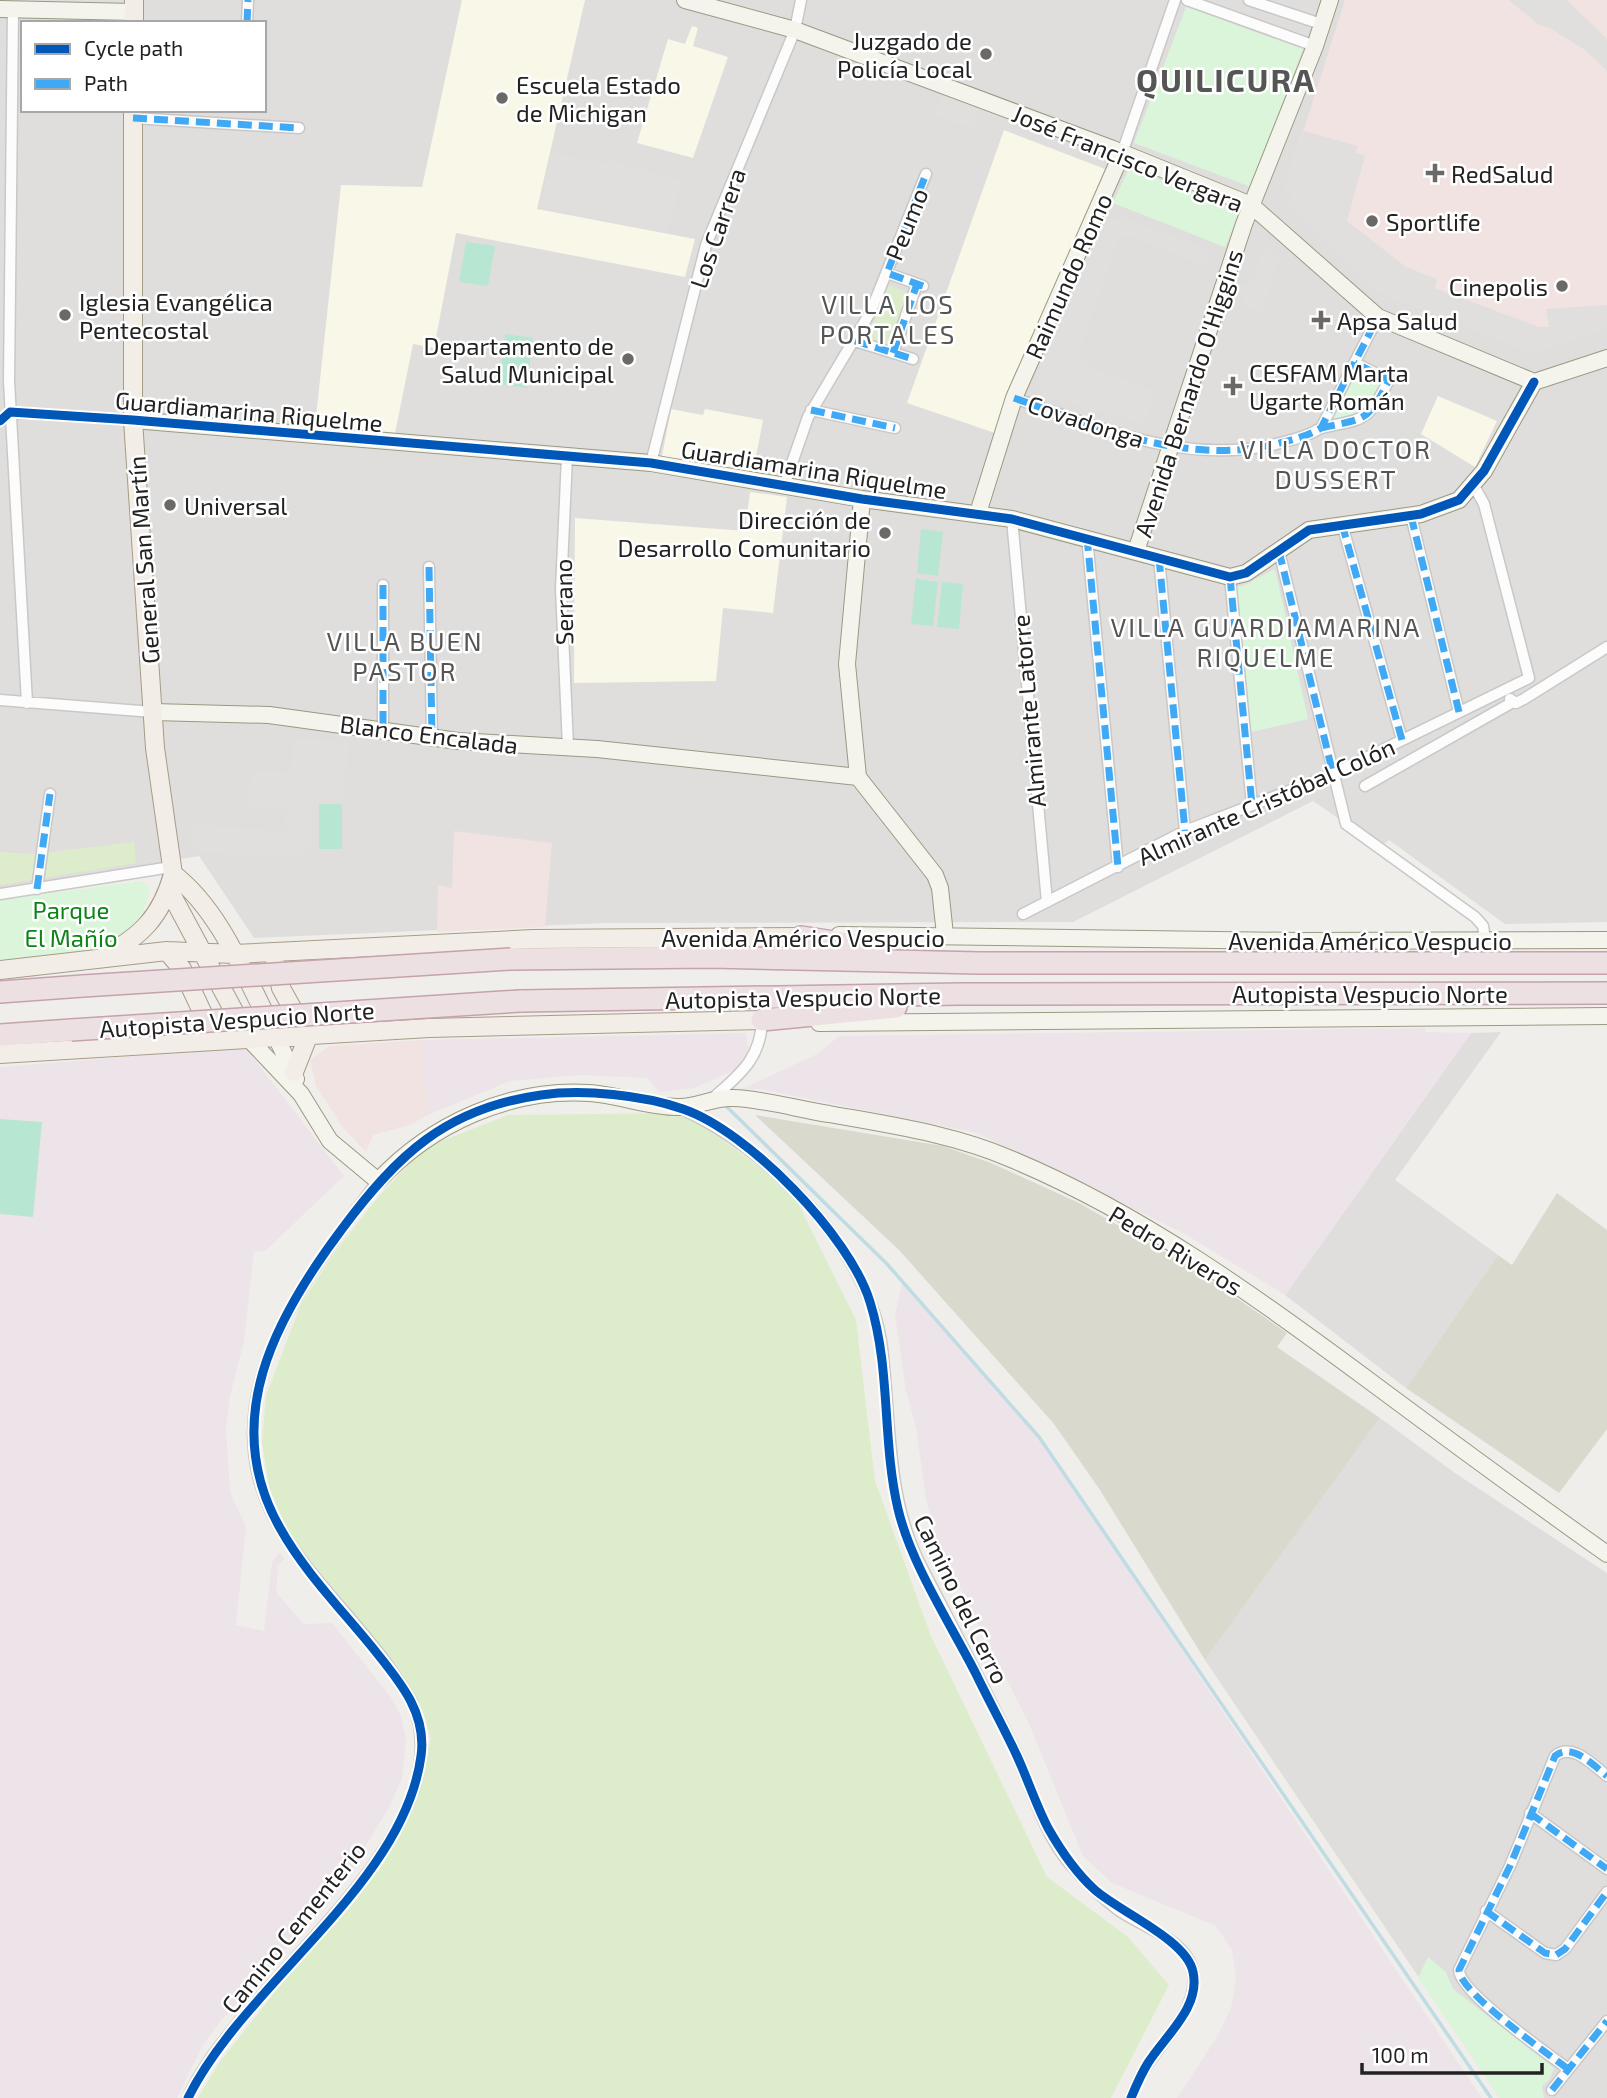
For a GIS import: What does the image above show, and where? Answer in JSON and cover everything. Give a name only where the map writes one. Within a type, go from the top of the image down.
[{"type":"highway","points":[[801,937],[979,963]]},
{"type":"highway","name":"Autopista Vespucio Norte","points":[[0,992],[511,959],[712,957],[979,963],[1607,963]]},
{"type":"highway","name":"Autopista Vespucio Norte","points":[[0,1035],[520,1001],[960,994],[1607,993]]},
{"type":"highway","points":[[762,1020],[870,1010],[960,994]]},
{"type":"main road","name":"General San Martín","points":[[133,114],[133,420],[153,712],[171,877],[202,952],[248,1038]]},
{"type":"main road","points":[[101,958],[148,927],[171,877],[191,888],[234,954],[276,1037]]},
{"type":"main road","name":"Avenida Américo Vespucio","points":[[0,970],[167,951],[234,954],[533,939],[801,937]]},
{"type":"main road","points":[[167,951],[182,970],[207,1020],[213,1040]]},
{"type":"main road","points":[[277,952],[276,974],[281,988],[295,1017],[309,1034]]},
{"type":"main road","points":[[0,1054],[309,1034],[762,1020]]},
{"type":"main road","points":[[294,1073],[309,1034]]},
{"type":"street","points":[[247,21],[248,0]]},
{"type":"street","name":"José Francisco Vergara","points":[[685,0],[795,30],[1122,153],[1251,205],[1378,317],[1534,382]]},
{"type":"street","name":"Los Carrera","points":[[651,463],[706,245],[795,30],[801,0]]},
{"type":"street","name":"Raimundo Romo","points":[[978,513],[1014,398],[1122,153],[1175,0]]},
{"type":"street","points":[[1187,0],[1315,46]]},
{"type":"street","points":[[1241,20],[1249,0],[1321,24]]},
{"type":"street","name":"Avenida Bernardo O'Higgins","points":[[1136,551],[1251,205],[1315,46],[1330,0]]},
{"type":"street","points":[[27,703],[10,412],[20,7],[134,12]]},
{"type":"street","name":"General San Martín","points":[[133,114],[299,128]]},
{"type":"street","name":"Peumo","points":[[784,486],[811,410],[855,341],[887,273],[926,174]]},
{"type":"street","points":[[887,273],[920,285],[893,353]]},
{"type":"street","points":[[1321,428],[1378,317]]},
{"type":"street","points":[[855,341],[913,359]]},
{"type":"street","points":[[1252,806],[1230,577],[1246,573],[1309,530],[1411,516],[1452,504],[1474,486],[1534,382],[1607,358]]},
{"type":"street","name":"Covadonga","points":[[1014,398],[1170,448],[1221,452],[1255,449],[1303,436],[1321,428],[1365,418],[1376,407],[1389,380],[1355,363]]},
{"type":"street","points":[[811,410],[895,428]]},
{"type":"street","points":[[0,421],[10,412]]},
{"type":"street","name":"Guardiamarina Riquelme","points":[[10,412],[651,463],[862,499],[1012,519],[1230,577]]},
{"type":"street","name":"Serrano","points":[[566,457],[561,589],[568,747]]},
{"type":"street","name":"Almirante Cristóbal Colón","points":[[1023,914],[1185,831],[1333,774],[1529,678],[1484,504],[1474,486]]},
{"type":"street","points":[[862,499],[847,664],[858,777],[935,875],[940,888],[945,936]]},
{"type":"street","points":[[1411,516],[1459,712]]},
{"type":"street","name":"Almirante Latorre","points":[[1012,519],[1046,902]]},
{"type":"street","points":[[1342,524],[1402,740]]},
{"type":"street","points":[[1087,537],[1118,867]]},
{"type":"street","points":[[1279,551],[1346,824],[1475,917],[1483,926],[1485,940]]},
{"type":"street","points":[[1159,558],[1185,831]]},
{"type":"street","points":[[429,567],[432,738]]},
{"type":"street","points":[[383,585],[383,730]]},
{"type":"street","points":[[1364,786],[1513,702],[1524,699],[1607,647]]},
{"type":"street","points":[[1509,689],[1513,702]]},
{"type":"street","name":"Blanco Encalada","points":[[0,700],[153,712],[269,715],[432,738],[568,747],[858,777]]},
{"type":"street","points":[[37,889],[50,794]]},
{"type":"street","points":[[0,894],[171,877]]},
{"type":"street","name":"Avenida Américo Vespucio","points":[[801,937],[1607,940]]},
{"type":"street","points":[[712,1099],[754,1058],[760,1044],[762,1020],[825,1023],[1607,1016]]},
{"type":"street","points":[[276,1037],[301,1094]]},
{"type":"street","points":[[248,1038],[301,1094],[330,1142],[378,1181]]},
{"type":"street","name":"Camino Cementerio","points":[[187,2098],[222,2043],[367,1874],[399,1823],[419,1770],[422,1734],[412,1702],[279,1527],[259,1483],[252,1442],[258,1388],[280,1328],[312,1271],[378,1181],[398,1160],[431,1135],[514,1100],[548,1094],[586,1093],[680,1108]]},
{"type":"street","name":"Pedro Riveros","points":[[680,1108],[712,1099],[734,1098],[958,1140],[1011,1159],[1184,1250],[1287,1320],[1607,1554]]},
{"type":"street","name":"Camino del Cerro","points":[[680,1108],[715,1124],[764,1162],[808,1206],[852,1264],[868,1293],[881,1344],[898,1509],[914,1552],[1014,1750],[1045,1822],[1067,1860],[1118,1909],[1180,1949],[1194,1970],[1193,1996],[1148,2062],[1131,2098]]},
{"type":"street","points":[[1568,2069],[1508,2024],[1462,1982],[1460,1968],[1510,1866],[1553,1759],[1563,1750],[1574,1752],[1607,1776]]},
{"type":"street","points":[[1530,1813],[1607,1869]]},
{"type":"street","points":[[1486,1911],[1545,1953],[1556,1955],[1565,1949],[1607,1892]]},
{"type":"street","points":[[1552,2090],[1607,2021]]},
{"type":"shaded area","points":[[0,0],[1607,0],[1607,922],[1505,924],[1389,840],[1380,847],[1313,801],[1073,922],[606,923],[254,938],[199,856],[0,888]]},
{"type":"shaded area","points":[[462,0],[585,0],[537,209],[695,239],[685,277],[456,233],[434,348],[413,344],[395,433],[315,426],[341,185],[422,187]]},
{"type":"shaded area","points":[[1345,0],[1607,0],[1607,328],[1532,352],[1384,294],[1287,204],[1295,195],[1285,189]]},
{"type":"shaded area","points":[[1509,0],[1567,0],[1607,39],[1607,71],[1585,50],[1550,28],[1539,25]]},
{"type":"shaded area","points":[[692,26],[698,28],[693,46],[728,57],[693,158],[637,143],[668,39],[685,44]]},
{"type":"shaded area","points":[[943,94],[981,108],[973,129],[935,115]]},
{"type":"shaded area","points":[[1004,130],[1105,169],[995,433],[907,403]]},
{"type":"shaded area","points":[[1304,131],[1358,146],[1356,153],[1365,156],[1347,221],[1406,267],[1437,279],[1435,288],[1539,327],[1549,327],[1546,309],[1607,305],[1607,328],[1532,352],[1384,294],[1287,204],[1295,195],[1285,189]]},
{"type":"shaded area","points":[[553,152],[606,164],[608,160],[682,181],[666,232],[540,207]]},
{"type":"shaded area","points":[[1122,217],[1210,250],[1206,266],[1129,236],[1119,239],[1078,355],[1089,367],[1151,390],[1153,400],[1145,421],[1141,423],[1042,395],[1035,386],[1051,340],[1103,224]]},
{"type":"shaded area","points":[[1264,245],[1280,256],[1262,312],[1242,306],[1245,295],[1236,292],[1239,283],[1251,286]]},
{"type":"shaded area","points":[[1438,396],[1497,421],[1475,467],[1421,434]]},
{"type":"shaded area","points":[[671,409],[703,415],[705,409],[763,420],[753,472],[662,456]]},
{"type":"shaded area","points":[[750,492],[787,497],[773,613],[723,608],[716,681],[574,683],[575,518],[745,531]]},
{"type":"shaded area","points":[[294,738],[349,742],[344,799],[313,797],[310,846],[302,859],[198,852],[190,842],[191,825],[285,831],[286,809],[249,806],[252,770],[291,773]]},
{"type":"shaded area","points":[[454,831],[552,843],[545,927],[437,932],[438,885],[452,888]]},
{"type":"shaded area","points":[[1425,1028],[1425,1032],[1471,1033],[1285,1295],[1185,1234],[977,1133],[760,1089],[740,1090],[819,1053],[839,1036]]},
{"type":"shaded area","points":[[1501,1032],[1395,1180],[1498,1255],[1406,1388],[1285,1295],[1471,1033]]},
{"type":"shaded area","points":[[746,1033],[749,1054],[742,1067],[694,1088],[659,1092],[647,1078],[580,1075],[510,1081],[428,1115],[423,1040]]},
{"type":"shaded area","points":[[423,1040],[428,1115],[410,1125],[373,1135],[366,1152],[343,1128],[316,1086],[310,1060],[329,1046]]},
{"type":"shaded area","points":[[245,1047],[344,1176],[264,1252],[254,1251],[244,1342],[230,1396],[226,1429],[230,1492],[246,1527],[236,1625],[264,1631],[272,1562],[280,1552],[284,1559],[278,1566],[276,1592],[304,1624],[332,1623],[392,1699],[401,1716],[406,1739],[402,1779],[388,1809],[342,1885],[219,2023],[203,2045],[177,2098],[0,2098],[0,1067]]},
{"type":"shaded area","points":[[755,1115],[943,1146],[991,1163],[1079,1203],[1196,1270],[1287,1333],[1277,1347],[1380,1418],[1205,1660],[1100,1490],[1054,1424],[899,1250]]},
{"type":"shaded area","points":[[1557,1193],[1607,1230],[1607,1429],[1559,1493],[1406,1388],[1498,1255],[1512,1265]]},
{"type":"shaded area","points":[[902,1283],[1033,1428],[1482,2098],[1177,2098],[1217,2037],[1231,2008],[1236,1978],[1232,1950],[1216,1926],[1112,1883],[1083,1856],[1029,1724],[938,1544],[926,1499],[895,1315]]},
{"type":"shaded area","points":[[1380,1418],[1455,1473],[1607,1573],[1607,2098],[1500,2098],[1205,1660]]},
{"type":"green space","points":[[1186,7],[1303,49],[1251,187],[1134,143]]},
{"type":"green space","points":[[1129,168],[1240,210],[1225,247],[1113,203]]},
{"type":"green space","points":[[466,242],[495,246],[488,286],[459,282]]},
{"type":"green space","points":[[888,285],[909,293],[889,347],[868,339]]},
{"type":"green space","points":[[505,334],[533,338],[527,388],[499,384]]},
{"type":"green space","points":[[1357,370],[1384,383],[1367,412],[1330,421]]},
{"type":"green space","points":[[921,529],[943,532],[938,576],[917,573]]},
{"type":"green space","points":[[1275,569],[1308,719],[1251,732],[1235,587],[1243,586]]},
{"type":"green space","points":[[916,579],[938,582],[933,626],[911,624]]},
{"type":"green space","points":[[942,582],[963,584],[959,629],[937,627]]},
{"type":"green space","points":[[319,804],[342,804],[342,849],[319,849]]},
{"type":"green space","points":[[134,842],[136,863],[0,885],[0,852],[34,854]]},
{"type":"green space","name":"Parque El Mañío","points":[[142,881],[149,888],[140,918],[126,935],[108,948],[78,957],[0,962],[0,900]]},
{"type":"green space","points":[[686,1113],[792,1191],[856,1320],[875,1481],[931,1636],[1047,1877],[1128,1937],[1169,1985],[1111,2098],[198,2098],[219,2063],[275,1992],[368,1884],[408,1818],[431,1739],[420,1703],[401,1671],[289,1534],[269,1487],[262,1442],[266,1396],[301,1304],[335,1252],[379,1196],[424,1148],[508,1115]]},
{"type":"green space","points":[[0,1119],[42,1122],[33,1217],[0,1214]]},
{"type":"green space","points":[[1428,1957],[1446,1972],[1453,1989],[1554,2068],[1549,2080],[1542,2086],[1544,2098],[1500,2098],[1418,1978]]},
{"type":"waterway","points":[[725,1105],[887,1264],[1039,1437],[1491,2098]]},
{"type":"marked path","points":[[247,21],[248,0]]},
{"type":"marked path","points":[[133,118],[299,128]]},
{"type":"marked path","points":[[923,286],[887,273],[926,174]]},
{"type":"marked path","points":[[893,353],[917,284]]},
{"type":"marked path","points":[[1014,398],[1112,432],[1179,447],[1246,449],[1280,443],[1321,428],[1378,317]]},
{"type":"marked path","points":[[855,341],[913,359]]},
{"type":"marked path","points":[[1321,428],[1364,416],[1375,404],[1389,380],[1355,363]]},
{"type":"marked path","points":[[811,410],[895,428]]},
{"type":"marked path","points":[[1411,516],[1459,712]]},
{"type":"marked path","points":[[1342,524],[1402,740]]},
{"type":"marked path","points":[[1087,537],[1118,867]]},
{"type":"marked path","points":[[1279,551],[1333,774]]},
{"type":"marked path","points":[[1159,558],[1185,831]]},
{"type":"marked path","points":[[429,567],[432,738]]},
{"type":"marked path","points":[[1230,577],[1252,805]]},
{"type":"marked path","points":[[383,585],[383,730]]},
{"type":"marked path","points":[[37,889],[50,794]]},
{"type":"marked path","points":[[1568,2069],[1488,2007],[1463,1980],[1459,1970],[1510,1866],[1555,1756],[1562,1752],[1575,1753],[1607,1776]]},
{"type":"marked path","points":[[1530,1813],[1607,1869]]},
{"type":"marked path","points":[[1486,1911],[1545,1953],[1556,1955],[1565,1949],[1607,1892]]},
{"type":"marked path","points":[[1552,2090],[1607,2021]]},
{"type":"cycle path","points":[[0,421],[10,412],[651,463],[862,499],[1012,519],[1230,577],[1246,573],[1309,530],[1421,514],[1459,500],[1484,471],[1534,382]]},
{"type":"cycle path","points":[[188,2098],[213,2056],[355,1891],[385,1848],[408,1803],[421,1756],[420,1726],[403,1687],[301,1561],[280,1528],[262,1488],[255,1449],[255,1410],[263,1372],[295,1298],[318,1263],[362,1203],[404,1158],[426,1140],[477,1111],[507,1101],[558,1093],[613,1094],[650,1100],[683,1109],[709,1121],[737,1139],[793,1189],[819,1218],[859,1276],[877,1327],[898,1509],[912,1551],[932,1593],[1002,1725],[1044,1819],[1063,1853],[1095,1890],[1179,1949],[1193,1972],[1194,1985],[1187,2009],[1148,2063],[1131,2098]]},
{"type":"place","name":"Juzgado de Policía Local","points":[[986,54]]},
{"type":"place","name":"Escuela Estado de Michigan","points":[[502,98]]},
{"type":"place","name":"RedSalud","points":[[1435,173]]},
{"type":"place","name":"Sportlife","points":[[1372,221]]},
{"type":"place","name":"Cinepolis","points":[[1562,286]]},
{"type":"place","name":"Iglesia Evangélica Pentecostal","points":[[65,315]]},
{"type":"place","name":"Apsa Salud","points":[[1321,320]]},
{"type":"place","name":"Departamento de Salud Municipal","points":[[628,359]]},
{"type":"place","name":"CESFAM Marta Ugarte Román","points":[[1233,386]]},
{"type":"place","name":"Universal","points":[[170,505]]},
{"type":"place","name":"Dirección de Desarrollo Comunitario","points":[[885,533]]},
{"type":"district","name":"QUILICURA","points":[[1226,79]]},
{"type":"district","name":"VILLA LOS PORTALES","points":[[888,318]]},
{"type":"district","name":"VILLA DOCTOR DUSSERT","points":[[1336,463]]},
{"type":"district","name":"VILLA GUARDIAMARINA RIQUELME","points":[[1266,641]]},
{"type":"district","name":"VILLA BUEN PASTOR","points":[[405,655]]}]
